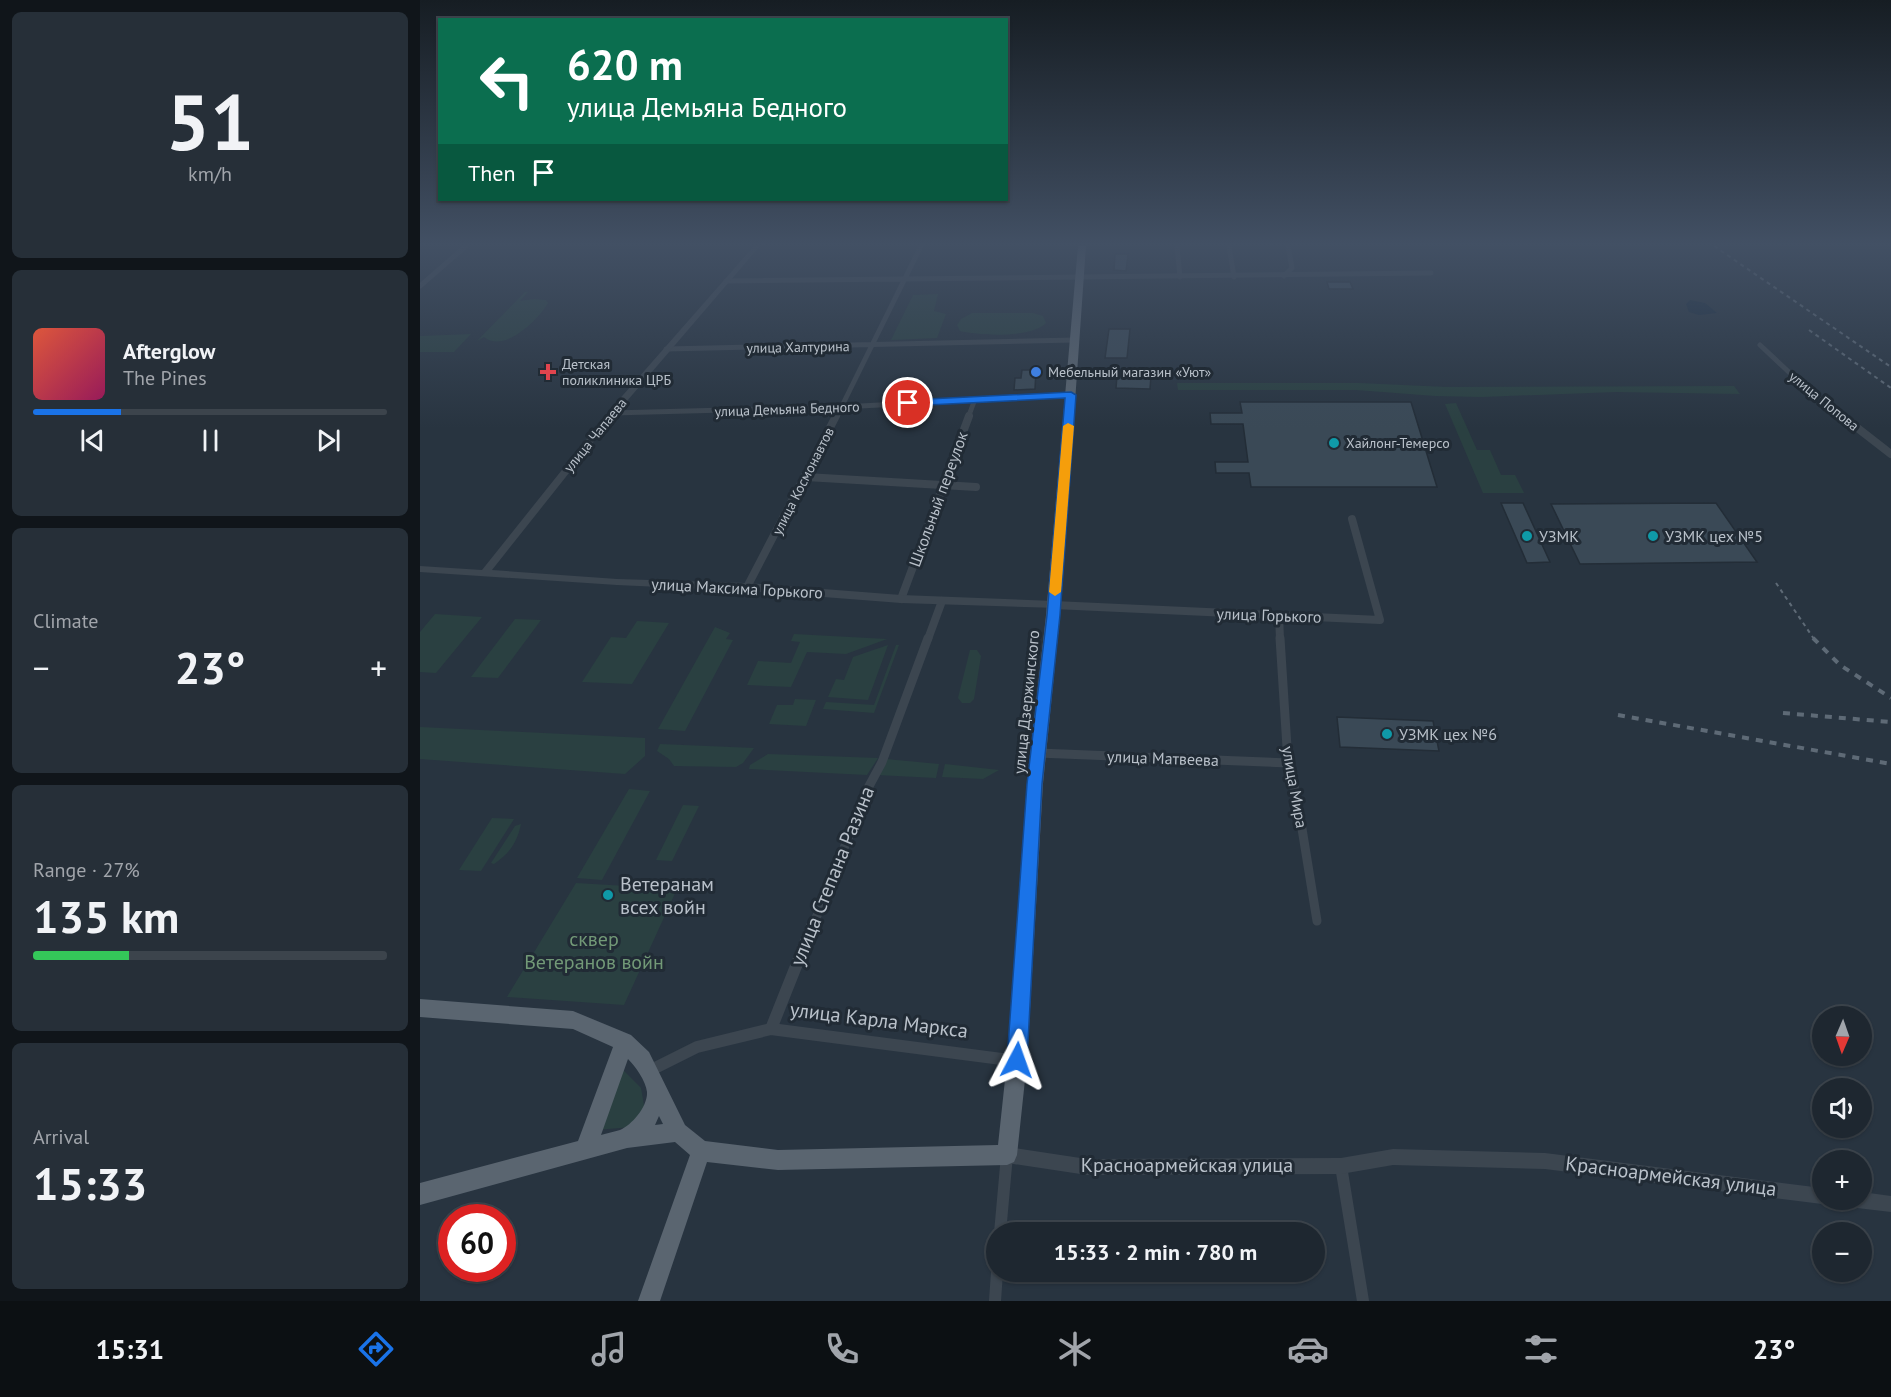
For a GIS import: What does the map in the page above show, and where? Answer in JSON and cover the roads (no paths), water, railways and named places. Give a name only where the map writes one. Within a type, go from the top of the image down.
[{"type":"main road","name":"улица Дзержинского","points":[[1007,1155],[1017,1060],[1038,753],[1054,605],[1078,307]]},
{"type":"main road","points":[[420,1008],[573,1020],[624,1042],[642,1059],[678,1132],[701,1151],[650,1301]]},
{"type":"main road","points":[[585,1151],[624,1042]]},
{"type":"main road","points":[[627,1138],[646,1123],[654,1109],[657,1090]]},
{"type":"main road","points":[[420,1194],[627,1138],[678,1132]]},
{"type":"main road","name":"Красноармейская улица","points":[[701,1151],[778,1160],[1007,1155]]},
{"type":"street","name":"улица Чапаева","points":[[484,573],[612,413],[704,307]]},
{"type":"street","name":"улица Космонавтов","points":[[747,587],[806,477],[891,307]]},
{"type":"street","name":"улица Халтурина","points":[[666,350],[1075,340]]},
{"type":"street","name":"улица Попова","points":[[1760,345],[1809,391],[1891,454]]},
{"type":"street","name":"улица Демьяна Бедного","points":[[612,413],[841,407],[1071,395]]},
{"type":"street","name":"Школьный переулок","points":[[902,599],[942,484],[975,399]]},
{"type":"street","points":[[806,477],[976,487]]},
{"type":"street","name":"улица Горького","points":[[1054,605],[1380,620],[1352,519]]},
{"type":"street","name":"улица Максима Горького","points":[[420,569],[747,587],[902,599],[1054,605]]},
{"type":"street","name":"улица Степана Разина","points":[[771,1029],[868,788],[882,762],[942,601]]},
{"type":"street","name":"улица Мира","points":[[1279,615],[1287,763],[1298,805],[1317,921]]},
{"type":"street","name":"улица Матвеева","points":[[1038,753],[1287,763]]},
{"type":"street","points":[[647,1072],[697,1047],[771,1029]]},
{"type":"street","name":"улица Карла Маркса","points":[[771,1029],[1017,1060]]},
{"type":"street","name":"Красноармейская улица","points":[[1007,1155],[1087,1167],[1341,1166],[1393,1157],[1545,1161],[1812,1195]]},
{"type":"street","name":"улица Дзержинского","points":[[1001,1222],[1007,1155]]},
{"type":"street","points":[[1341,1166],[1363,1301]]},
{"type":"street","points":[[1872,1202],[1891,1204]]},
{"type":"street","points":[[995,1301],[996,1282]]},
{"type":"water","points":[[1687,307],[1709,307],[1717,313],[1699,315],[1689,312]]},
{"type":"railway","points":[[1803,307],[1891,367]]},
{"type":"railway","points":[[1809,330],[1891,388]]},
{"type":"railway","points":[[1776,583],[1814,639]]},
{"type":"railway","points":[[1814,639],[1840,665],[1891,698]]},
{"type":"railway","points":[[1783,713],[1891,722]]},
{"type":"railway","points":[[1618,715],[1891,764]]},
{"type":"place","name":"Детская поликлиника ЦРБ","points":[[548,372]]},
{"type":"place","name":"Мебельный магазин «Уют»","points":[[1036,372]]},
{"type":"place","name":"Хайлонг-Темерсо","points":[[1334,443]]},
{"type":"place","name":"УЗМК","points":[[1527,536]]},
{"type":"place","name":"УЗМК цех №5","points":[[1653,536]]},
{"type":"place","name":"УЗМК цех №6","points":[[1387,734]]},
{"type":"place","name":"Ветеранам всех войн","points":[[608,895]]},
{"type":"park label","name":"сквер Ветеранов войн","points":[[594,950]]}]
